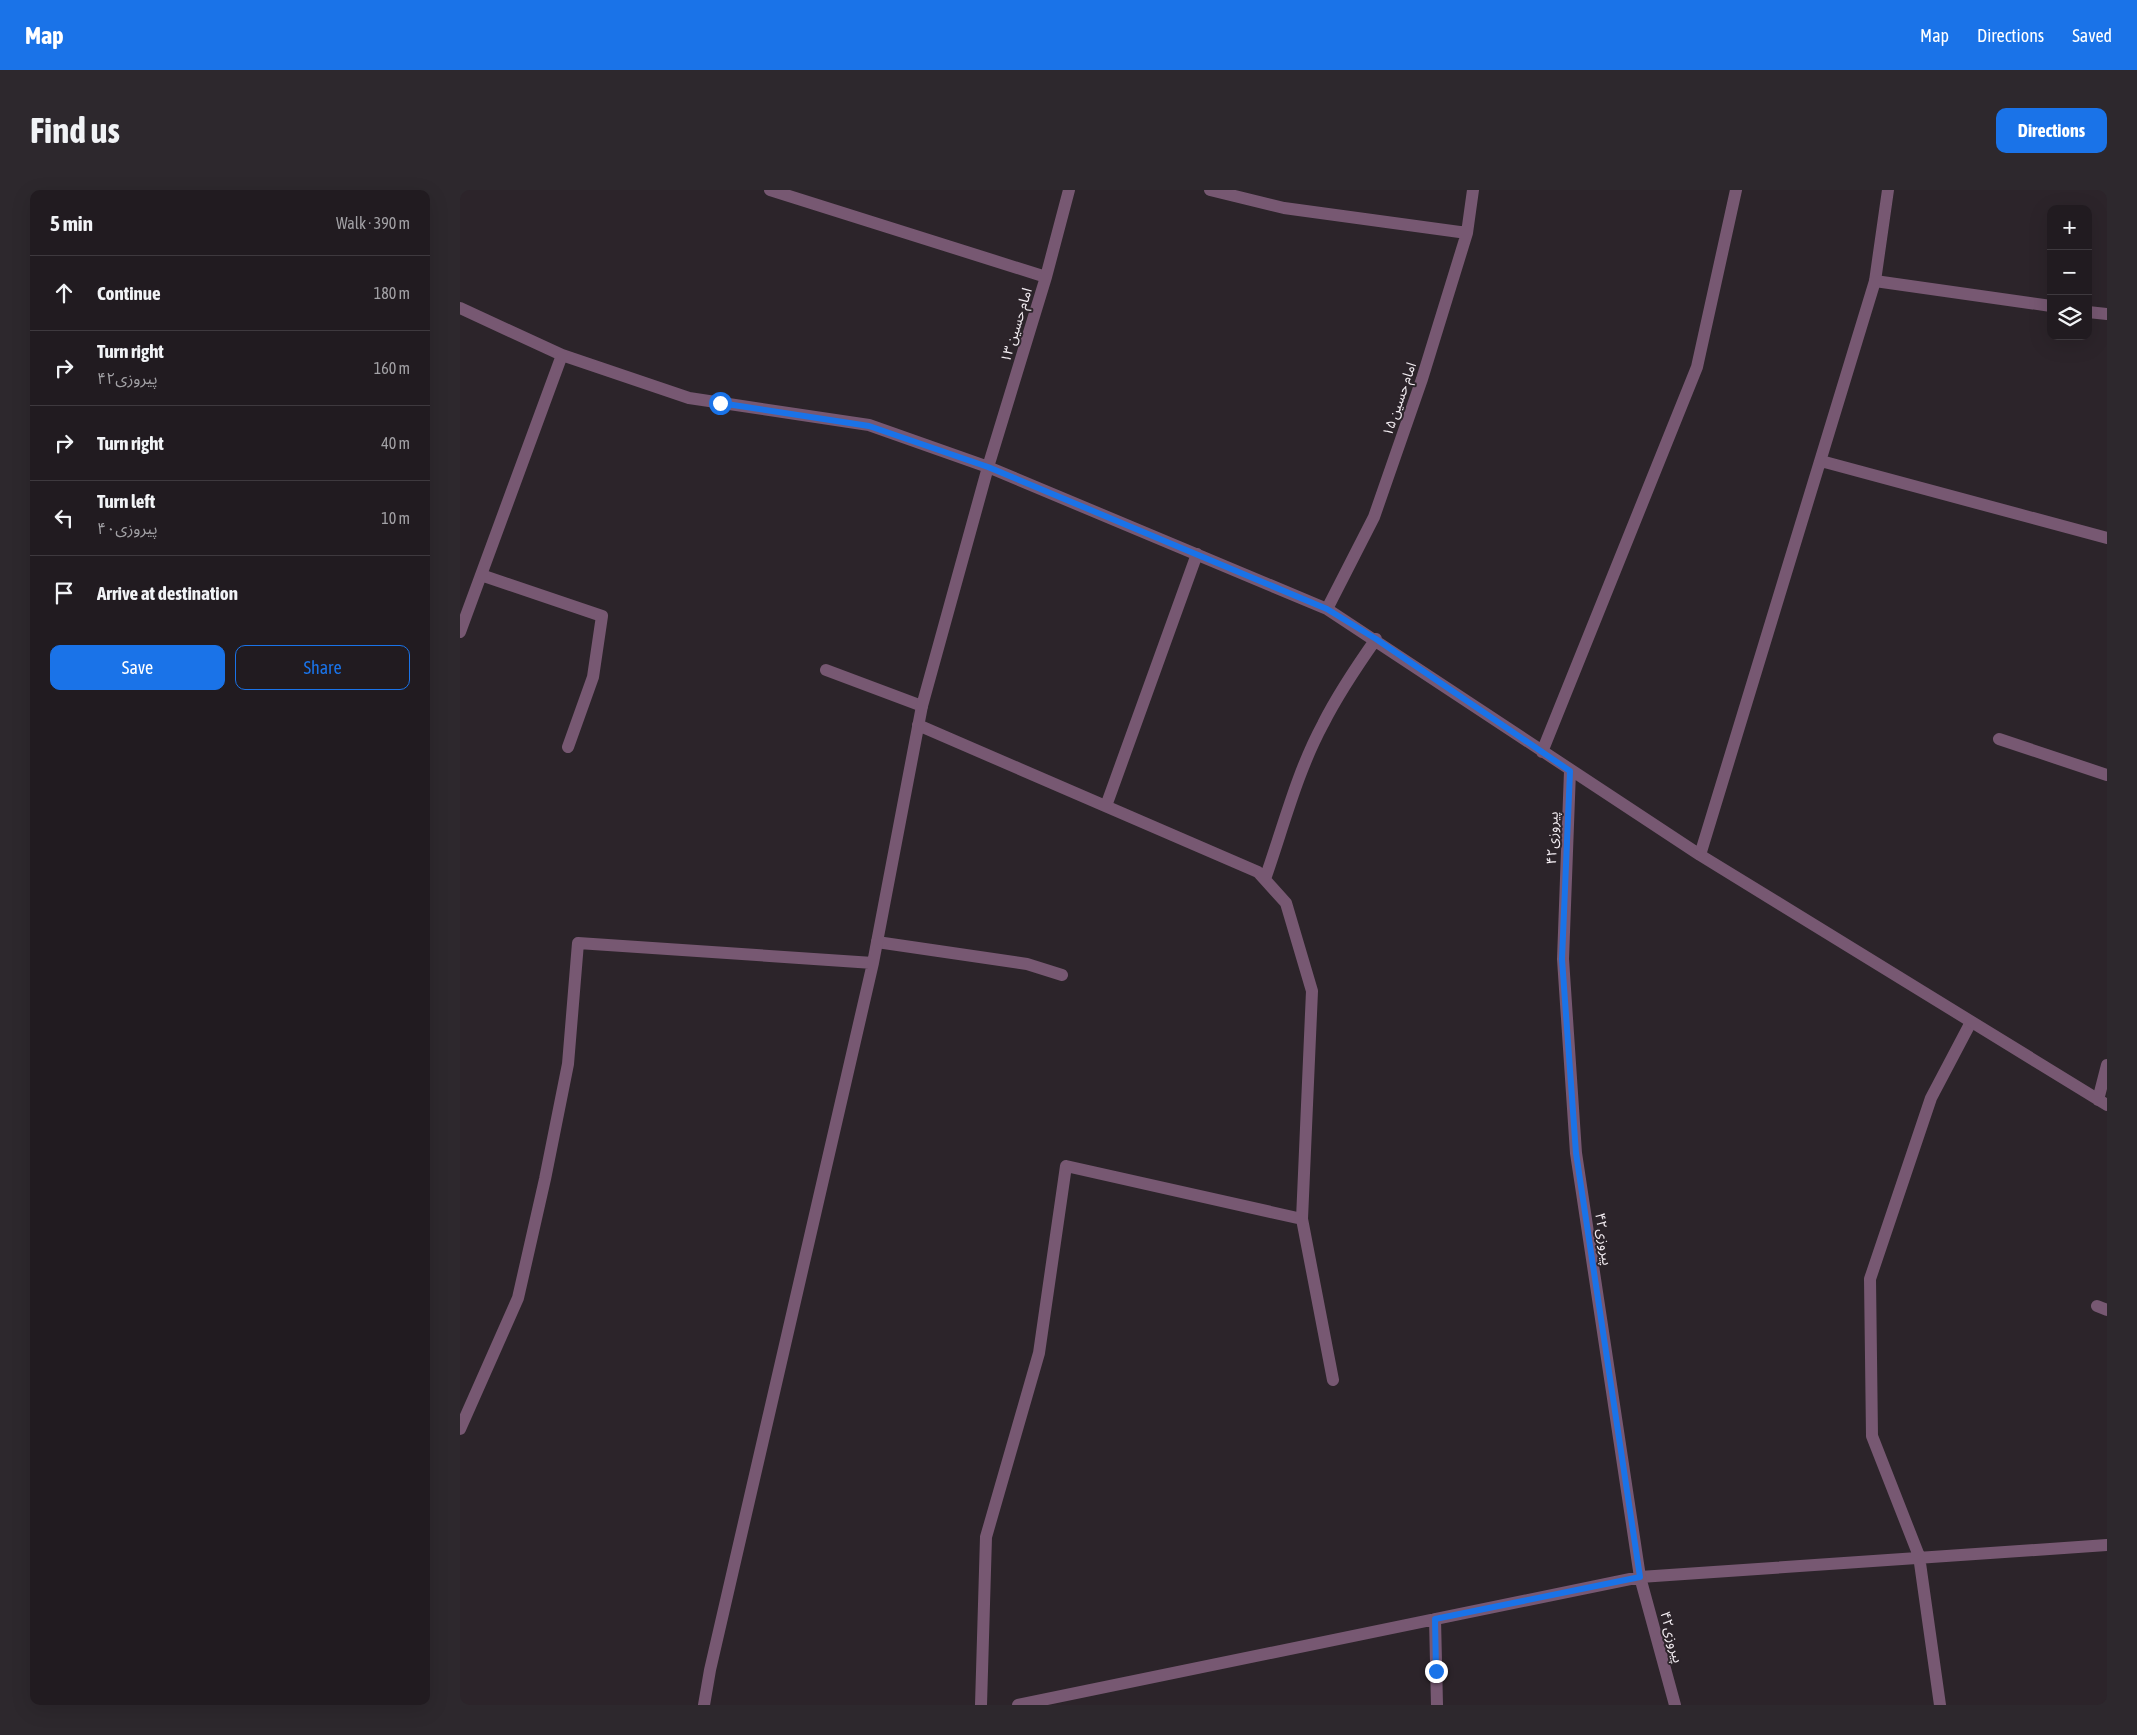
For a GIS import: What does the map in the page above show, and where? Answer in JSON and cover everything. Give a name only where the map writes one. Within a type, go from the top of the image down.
[{"type":"street","points":[[770,190],[1046,277]]},
{"type":"street","name":"امام حسین ۱۳","points":[[704,1705],[710,1670],[873,963],[922,706],[988,467],[1046,277],[1069,190]]},
{"type":"street","points":[[1210,190],[1284,208],[1467,233]]},
{"type":"street","name":"امام حسین ۱۵","points":[[1327,609],[1374,517],[1422,379],[1467,233],[1472,190]]},
{"type":"street","points":[[1542,752],[1697,367],[1736,190]]},
{"type":"street","points":[[1700,855],[1875,281],[1888,190]]},
{"type":"street","points":[[1875,281],[2047,305]]},
{"type":"street","points":[[460,308],[562,355],[689,398],[869,426],[988,467],[1327,609],[1376,639],[1570,771],[1700,855],[2102,1102],[2107,1065]]},
{"type":"street","points":[[2092,312],[2107,314]]},
{"type":"street","points":[[460,632],[562,355]]},
{"type":"street","points":[[1821,461],[2107,538]]},
{"type":"street","points":[[1106,806],[1197,554]]},
{"type":"street","points":[[481,575],[602,616],[593,677],[568,747]]},
{"type":"street","points":[[1265,879],[1297,786],[1322,725],[1355,668],[1376,639]]},
{"type":"street","points":[[826,670],[922,706]]},
{"type":"street","points":[[918,725],[1258,872],[1286,903],[1312,991],[1302,1219],[1333,1380]]},
{"type":"street","points":[[1999,739],[2107,775]]},
{"type":"street","name":"پیروزی۴۲","points":[[1570,771],[1562,959],[1576,1153],[1640,1577],[1675,1705]]},
{"type":"street","points":[[877,942],[1028,964],[1062,974]]},
{"type":"street","points":[[460,1429],[518,1298],[545,1179],[568,1064],[578,943],[873,963]]},
{"type":"street","points":[[1940,1705],[1919,1556],[1872,1436],[1870,1279],[1931,1098],[1971,1022]]},
{"type":"street","points":[[981,1705],[986,1537],[1040,1353],[1066,1166],[1302,1219]]},
{"type":"street","points":[[1018,1705],[1640,1577],[1919,1556],[2107,1545]]},
{"type":"street","points":[[1435,1619],[1436,1705]]},
{"type":"route","points":[[720,403],[869,426],[988,467],[1327,609],[1376,639],[1570,771],[1562,959],[1576,1153],[1640,1577],[1435,1619],[1436,1671]]}]
